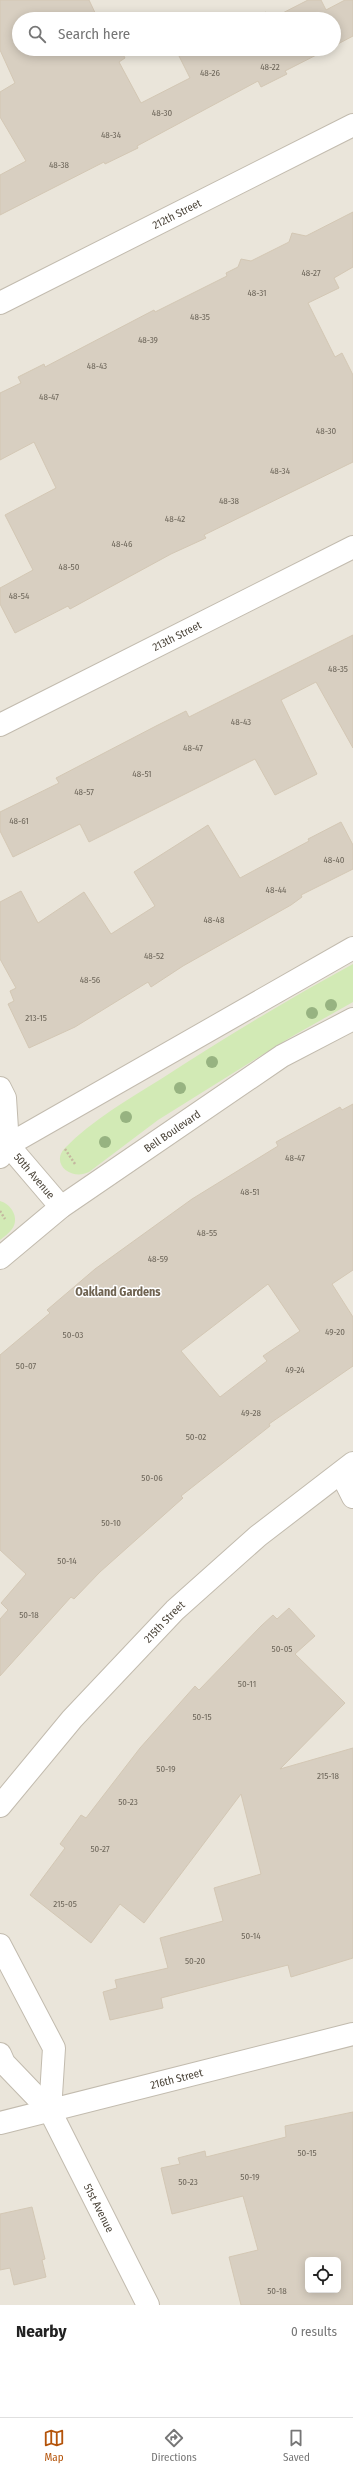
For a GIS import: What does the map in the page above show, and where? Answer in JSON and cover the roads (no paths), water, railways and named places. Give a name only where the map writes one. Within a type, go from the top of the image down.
[{"type":"street","name":"212th Street","points":[[0,303],[353,125]]},
{"type":"street","name":"213th Street","points":[[0,725],[353,547]]},
{"type":"street","points":[[2,1148],[353,948]]},
{"type":"street","name":"Bell Boulevard","points":[[0,1258],[61,1207],[282,1056],[353,1019]]},
{"type":"street","name":"50th Avenue","points":[[0,1088],[5,1098],[2,1148],[61,1207]]},
{"type":"street","points":[[347,1468],[353,1497]]},
{"type":"street","name":"215th Street","points":[[0,1806],[72,1719],[175,1610],[258,1536],[347,1468]]},
{"type":"street","points":[[0,1945],[54,2048],[50,2111]]},
{"type":"street","name":"216th Street","points":[[0,2123],[353,2034]]},
{"type":"street","name":"51st Avenue","points":[[0,2054],[4,2063],[50,2111],[148,2305]]},
{"type":"district","name":"Oakland Gardens","points":[[118,1292]]}]
